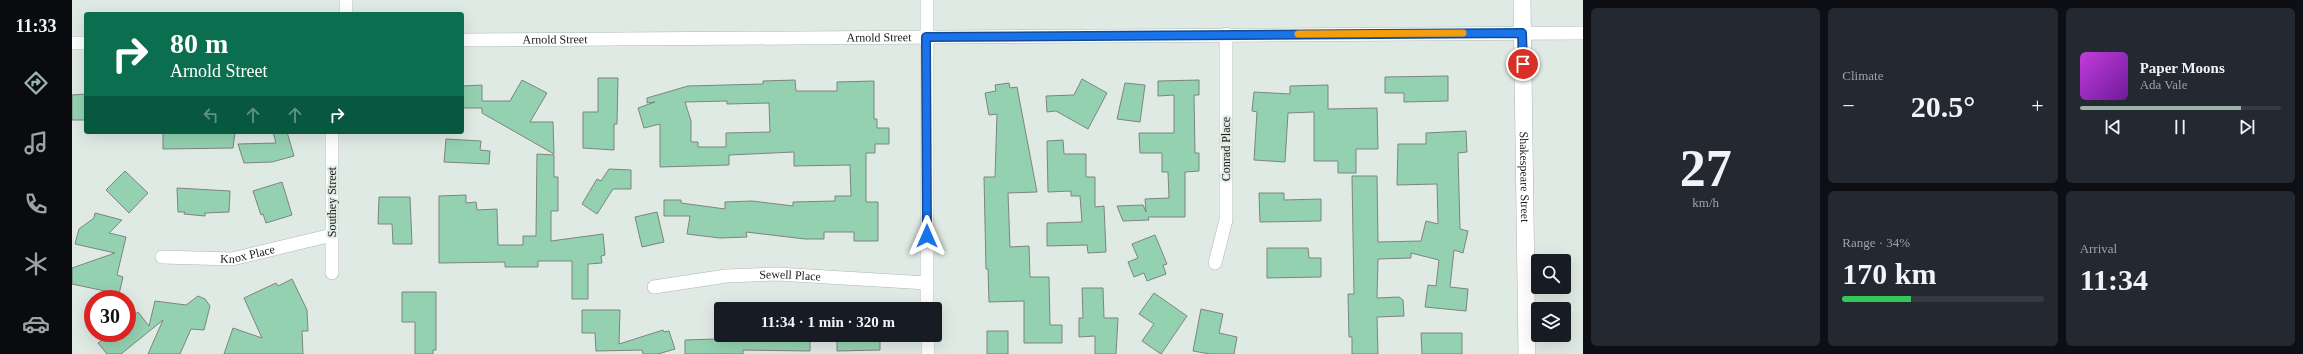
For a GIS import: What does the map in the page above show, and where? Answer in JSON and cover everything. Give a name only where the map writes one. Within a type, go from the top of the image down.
[{"type":"street","points":[[346,0],[346,12]]},
{"type":"street","points":[[927,0],[927,302]]},
{"type":"street","name":"Shakespeare Street","points":[[1522,0],[1526,354]]},
{"type":"street","name":"Arnold Street","points":[[464,40],[1226,34],[1583,33]]},
{"type":"street","name":"Conrad Place","points":[[1215,263],[1226,220],[1226,34]]},
{"type":"street","points":[[72,43],[84,42]]},
{"type":"street","name":"Southey Street","points":[[332,134],[332,273]]},
{"type":"street","name":"Knox Place","points":[[162,258],[232,259],[332,235]]},
{"type":"street","name":"Sewell Place","points":[[654,287],[726,276],[777,274],[927,283]]},
{"type":"street","points":[[928,342],[928,354]]},
{"type":"building","points":[[1448,76],[1448,101],[1404,102],[1404,93],[1385,93],[1385,77]]},
{"type":"building","points":[[598,78],[618,78],[617,124],[614,124],[614,150],[583,148],[583,112],[598,112]]},
{"type":"building","points":[[1082,79],[1107,93],[1088,129],[1056,111],[1047,112],[1046,96],[1074,95]]},
{"type":"building","points":[[522,80],[547,93],[530,122],[553,122],[554,154],[482,113],[482,108],[464,108],[464,86],[482,85],[482,101],[510,101]]},
{"type":"building","points":[[795,80],[796,91],[837,91],[837,82],[874,81],[874,119],[877,119],[877,128],[889,128],[889,144],[875,144],[875,153],[866,153],[866,202],[878,202],[878,241],[854,241],[854,232],[824,232],[824,239],[805,239],[746,232],[747,237],[720,238],[687,234],[690,216],[664,216],[664,200],[681,200],[681,203],[725,209],[725,202],[752,201],[793,206],[793,202],[835,201],[835,196],[851,196],[850,165],[794,166],[794,152],[729,155],[729,165],[660,167],[660,124],[644,128],[638,108],[655,102],[647,103],[647,98],[688,86],[763,84],[763,81]],"holes":[[[727,101],[727,104],[769,103],[770,132],[726,133],[726,147],[698,147],[698,142],[691,142],[691,121],[685,102]]]},
{"type":"building","points":[[1199,80],[1199,95],[1194,95],[1195,153],[1199,153],[1199,171],[1185,172],[1185,217],[1148,217],[1149,220],[1123,221],[1117,206],[1143,205],[1146,212],[1145,199],[1169,198],[1168,172],[1162,172],[1162,153],[1140,153],[1139,133],[1174,133],[1174,95],[1158,96],[1158,81]]},
{"type":"building","points":[[1009,83],[1010,88],[1017,87],[1037,192],[1008,193],[1010,247],[1029,246],[1030,277],[1049,277],[1050,325],[1062,325],[1062,343],[1024,343],[1024,301],[989,302],[988,269],[986,269],[984,177],[995,177],[997,114],[989,115],[985,93],[996,91],[995,85]]},
{"type":"building","points":[[1125,83],[1145,85],[1140,122],[1117,119]]},
{"type":"building","points":[[1328,85],[1328,109],[1377,108],[1378,149],[1356,149],[1356,173],[1338,173],[1338,161],[1314,161],[1314,112],[1288,113],[1285,162],[1254,160],[1257,112],[1252,111],[1254,92],[1290,94],[1290,86]]},
{"type":"building","points":[[84,94],[84,120],[72,120],[72,95]]},
{"type":"building","points":[[1466,131],[1467,152],[1458,153],[1460,229],[1468,231],[1463,253],[1454,250],[1450,287],[1468,289],[1466,311],[1425,307],[1428,285],[1436,286],[1439,260],[1411,253],[1411,258],[1378,259],[1377,298],[1399,297],[1403,300],[1404,316],[1377,317],[1378,354],[1352,354],[1352,337],[1349,337],[1348,294],[1354,294],[1352,176],[1377,176],[1378,242],[1421,241],[1426,221],[1438,224],[1437,184],[1397,185],[1398,144],[1426,144],[1426,133]]},
{"type":"building","points":[[163,134],[235,134],[233,148],[163,149]]},
{"type":"building","points":[[274,134],[288,134],[294,156],[272,162],[244,163],[238,144],[276,143]]},
{"type":"building","points":[[446,139],[481,141],[480,150],[490,151],[489,164],[444,162]]},
{"type":"building","points":[[1063,140],[1064,154],[1086,154],[1086,177],[1095,177],[1095,207],[1104,206],[1106,252],[1088,253],[1087,245],[1047,246],[1047,223],[1082,222],[1080,196],[1071,196],[1071,191],[1048,192],[1047,141]]},
{"type":"building","points":[[537,154],[554,155],[554,177],[558,177],[558,211],[551,211],[551,241],[603,234],[605,255],[601,256],[602,263],[588,264],[588,299],[572,299],[572,261],[538,261],[538,267],[505,267],[505,262],[439,263],[439,196],[466,195],[466,203],[476,202],[477,210],[497,209],[498,245],[523,245],[523,236],[536,236]]},
{"type":"building","points":[[609,169],[631,170],[631,189],[613,189],[597,214],[582,204],[597,179],[601,181]]},
{"type":"building","points":[[125,171],[148,193],[129,213],[106,190]]},
{"type":"building","points":[[282,182],[292,215],[266,223],[263,214],[261,215],[253,191]]},
{"type":"building","points":[[177,188],[230,191],[229,212],[205,213],[205,216],[178,212]]},
{"type":"building","points":[[1259,193],[1284,193],[1284,200],[1321,199],[1321,221],[1260,222]]},
{"type":"building","points":[[379,197],[410,197],[412,244],[393,244],[392,224],[378,224]]},
{"type":"building","points":[[657,212],[664,242],[642,247],[635,217]]},
{"type":"building","points":[[95,213],[122,220],[109,233],[126,237],[117,275],[123,277],[120,290],[100,290],[72,284],[72,268],[115,253],[75,244],[79,229],[94,218]]},
{"type":"building","points":[[1155,235],[1167,264],[1163,265],[1166,274],[1147,281],[1144,273],[1134,277],[1128,262],[1138,258],[1132,244]]},
{"type":"building","points":[[1267,248],[1308,248],[1309,258],[1321,258],[1321,277],[1267,278]]},
{"type":"building","points":[[292,279],[307,310],[308,331],[302,331],[303,354],[224,354],[233,328],[262,338],[244,298],[276,283],[278,286]]},
{"type":"building","points":[[1082,288],[1103,288],[1104,318],[1118,318],[1116,354],[1095,354],[1095,336],[1079,337],[1079,318],[1083,318]]},
{"type":"building","points":[[402,292],[436,292],[436,350],[433,350],[433,354],[415,354],[415,322],[402,322]]},
{"type":"building","points":[[1154,293],[1187,316],[1161,354],[1142,341],[1154,324],[1139,314]]},
{"type":"building","points":[[198,296],[205,299],[210,306],[204,330],[191,329],[180,354],[148,354],[163,320],[136,342],[136,314],[138,312],[149,326],[155,301],[186,305]]},
{"type":"building","points":[[1201,309],[1223,314],[1219,333],[1237,337],[1234,354],[1210,354],[1193,351]]},
{"type":"building","points":[[582,310],[620,310],[619,344],[663,330],[664,332],[669,331],[675,349],[658,354],[643,354],[642,350],[596,351],[595,333],[582,333]]},
{"type":"building","points":[[987,331],[1008,331],[1008,354],[987,354]]},
{"type":"building","points":[[1421,333],[1462,333],[1462,354],[1422,354]]},
{"type":"building","points":[[714,339],[714,342],[810,342],[810,351],[743,350],[743,354],[685,354],[685,340]]},
{"type":"building","points":[[136,342],[121,354],[107,354],[98,343]]},
{"type":"building","points":[[837,342],[880,342],[880,350],[837,351]]},
{"type":"slow traffic","points":[[1298,34],[1463,33]]},
{"type":"route","points":[[927,236],[926,37],[1522,33],[1523,64]]}]
